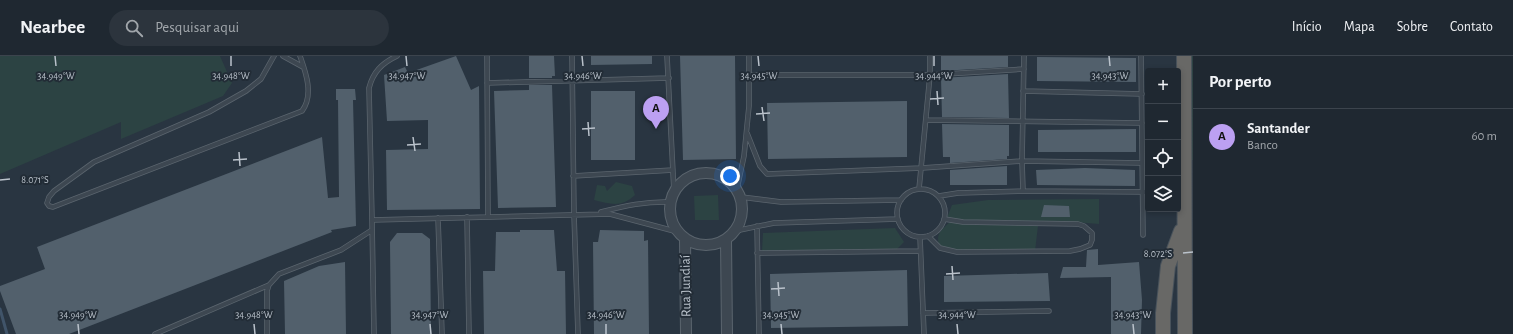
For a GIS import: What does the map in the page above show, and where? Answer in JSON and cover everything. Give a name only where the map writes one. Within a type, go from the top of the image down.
[{"type":"highway","points":[[1176,56],[1185,104]]},
{"type":"highway","points":[[1184,56],[1185,104],[1182,176],[1186,217],[1185,334]]},
{"type":"highway","points":[[1163,334],[1163,313],[1168,266],[1179,240],[1186,217]]},
{"type":"street","points":[[705,173],[723,177],[728,180],[739,193],[742,214],[740,223],[735,231],[726,239],[716,244],[705,245],[695,243],[682,235],[673,223],[670,213],[674,192],[682,182],[693,176],[705,173]]},
{"type":"street","name":"Rua Jundiaí","points":[[682,235],[686,334]]},
{"type":"street","points":[[726,239],[728,334]]},
{"type":"lane","points":[[274,56],[260,79],[246,90],[209,112],[94,162],[54,192],[49,197],[47,203],[49,206],[53,207],[302,111],[306,106],[308,98],[308,80],[300,56]]},
{"type":"lane","points":[[284,56],[304,67]]},
{"type":"lane","points":[[374,334],[369,88],[375,72],[382,64],[397,56]]},
{"type":"lane","points":[[487,56],[488,217]]},
{"type":"lane","points":[[572,56],[573,176],[578,334]]},
{"type":"lane","points":[[668,56],[674,192]]},
{"type":"lane","points":[[749,56],[749,106],[739,193],[781,202],[901,200]]},
{"type":"lane","points":[[919,189],[930,75],[930,56]]},
{"type":"lane","points":[[1024,56],[1022,161],[1024,191]]},
{"type":"lane","points":[[1141,56],[1143,235]]},
{"type":"lane","points":[[749,75],[930,75],[1024,69]]},
{"type":"lane","points":[[488,83],[573,82],[669,78]]},
{"type":"lane","points":[[1023,91],[1142,94]]},
{"type":"lane","points":[[926,120],[1142,123]]},
{"type":"lane","points":[[747,133],[760,166],[767,174],[922,168],[1022,161],[1142,163]]},
{"type":"lane","points":[[573,176],[673,170]]},
{"type":"lane","points":[[919,189],[932,191],[939,196],[945,211],[941,227],[935,233],[920,237],[905,231],[898,219],[897,210],[901,200],[909,192],[919,189]]},
{"type":"lane","points":[[939,196],[958,193],[1024,191],[1145,192]]},
{"type":"lane","points":[[594,213],[631,204],[653,201],[671,202]]},
{"type":"lane","points":[[372,220],[594,213],[610,214],[629,218],[682,235]]},
{"type":"lane","points":[[467,217],[469,334]]},
{"type":"lane","points":[[438,218],[442,334]]},
{"type":"lane","points":[[735,231],[774,223],[898,219]]},
{"type":"lane","points":[[928,236],[940,248],[957,252],[1070,251],[1085,248],[1090,245],[1092,240],[1092,233],[1084,226],[1078,224],[963,222],[944,219]]},
{"type":"lane","points":[[757,226],[759,334]]},
{"type":"lane","points":[[155,334],[268,284],[279,274],[347,247],[372,230]]},
{"type":"lane","points":[[920,237],[924,334]]},
{"type":"lane","points":[[757,253],[920,251]]},
{"type":"lane","points":[[267,334],[268,284]]},
{"type":"lane","points":[[923,313],[1049,311]]},
{"type":"green space","points":[[0,56],[220,56],[232,83],[223,96],[121,139],[121,122],[0,174]]},
{"type":"green space","points":[[1186,56],[1193,56],[1193,160],[1188,160]]},
{"type":"green space","points":[[616,182],[632,186],[635,195],[625,202],[616,204],[594,200],[597,185],[605,186],[607,191]]},
{"type":"green space","points":[[718,195],[719,220],[695,220],[694,196]]},
{"type":"green space","points":[[1099,199],[1099,224],[1074,222],[963,222],[946,220],[952,205],[988,200]]},
{"type":"green space","points":[[950,222],[1038,226],[1035,251],[957,252],[940,248],[938,236]]},
{"type":"green space","points":[[895,228],[904,242],[894,252],[762,251],[763,233]]},
{"type":"building","points":[[456,56],[471,90],[479,86],[480,209],[387,210],[386,150],[428,149],[428,120],[387,121],[384,75],[405,67],[408,73]]},
{"type":"building","points":[[529,56],[554,56],[555,76],[552,76],[552,78],[529,78]]},
{"type":"building","points":[[591,56],[652,56],[652,64],[591,65]]},
{"type":"building","points":[[680,56],[735,56],[736,159],[683,160]]},
{"type":"building","points":[[941,56],[1008,56],[1008,67],[941,71]]},
{"type":"building","points":[[1037,57],[1136,58],[1136,82],[1037,81]]},
{"type":"building","points":[[1008,74],[1009,118],[942,117],[941,78]]},
{"type":"building","points":[[529,85],[552,85],[556,207],[498,208],[494,91],[529,90]]},
{"type":"building","points":[[336,89],[355,89],[356,100],[353,100],[356,226],[331,230],[332,232],[69,334],[16,334],[0,291],[0,286],[45,269],[37,247],[322,137],[328,198],[339,197],[338,100],[336,100]]},
{"type":"building","points":[[591,91],[635,91],[635,160],[591,160]]},
{"type":"building","points":[[907,101],[907,157],[768,159],[767,103]]},
{"type":"building","points":[[942,124],[1009,125],[1009,156],[1007,156],[1007,159],[950,163],[950,157],[943,157]]},
{"type":"building","points":[[1136,129],[1136,152],[1038,152],[1038,130]]},
{"type":"building","points":[[1007,166],[1007,185],[950,185],[950,170]]},
{"type":"building","points":[[1085,168],[1135,170],[1135,186],[1037,185],[1036,170]]},
{"type":"building","points":[[1044,205],[1069,206],[1070,217],[1041,217]]},
{"type":"building","points":[[520,230],[554,230],[557,271],[565,271],[566,334],[484,334],[483,271],[495,271],[496,232],[520,232]]},
{"type":"building","points":[[600,230],[644,231],[644,241],[648,240],[649,334],[594,334],[593,242],[598,242]]},
{"type":"building","points":[[397,233],[422,233],[430,239],[431,334],[391,334],[390,242]]},
{"type":"building","points":[[1098,249],[1098,265],[1139,262],[1142,300],[1141,334],[1111,334],[1111,277],[1060,278],[1063,267],[1086,267],[1087,250]]},
{"type":"building","points":[[345,262],[346,334],[285,334],[284,281],[319,266]]},
{"type":"building","points":[[907,270],[908,326],[771,328],[770,274]]},
{"type":"building","points":[[1048,273],[1050,301],[944,302],[944,276]]},
{"type":"waterway","points":[[0,309],[7,334]]},
{"type":"place","name":"Santander","points":[[656,129]]}]
